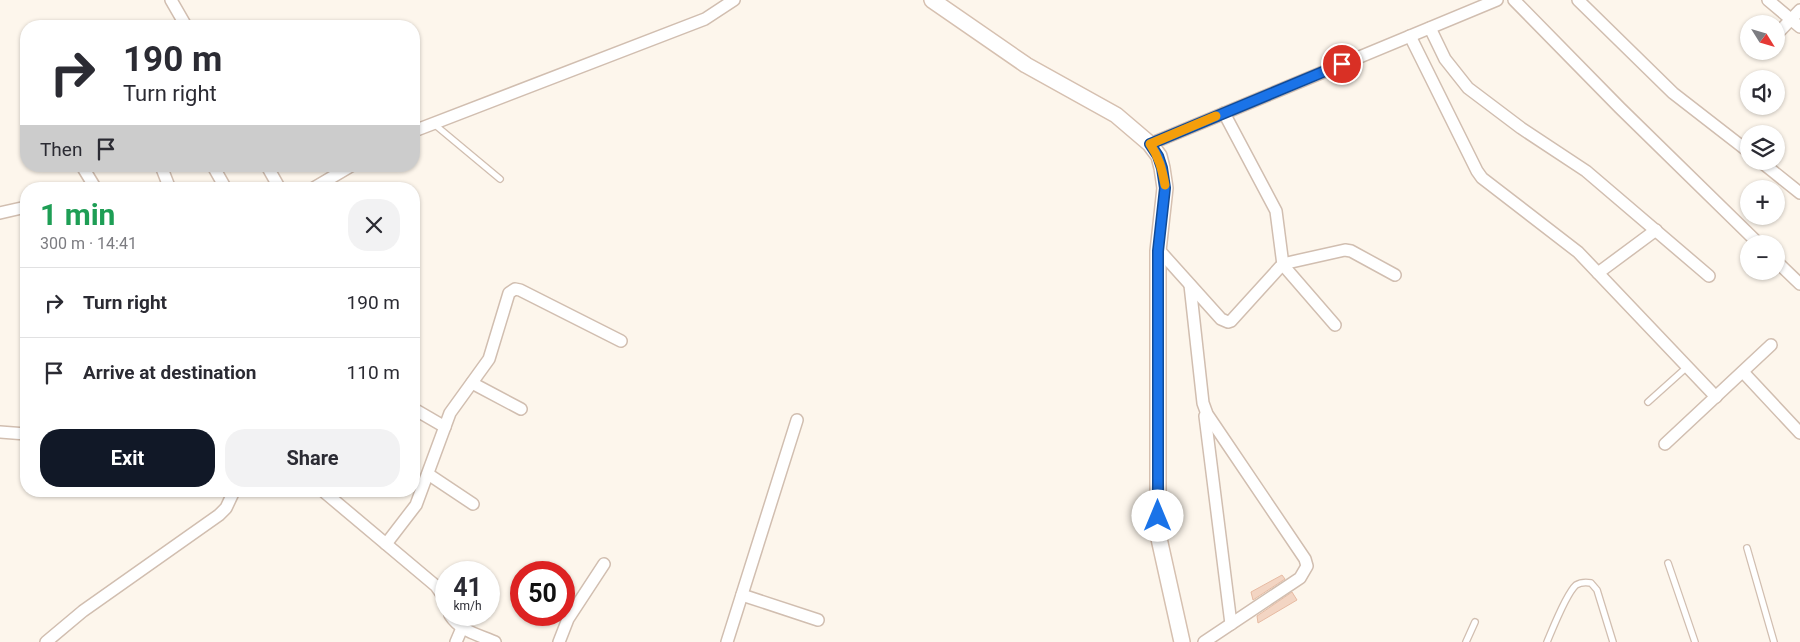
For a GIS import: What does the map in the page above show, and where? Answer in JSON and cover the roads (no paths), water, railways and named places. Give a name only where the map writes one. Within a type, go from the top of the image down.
[{"type":"main road","points":[[932,0],[1026,66],[1116,115],[1150,144],[1160,162],[1165,188],[1159,250],[1158,534],[1182,642]]},
{"type":"street","points":[[171,0],[183,20]]},
{"type":"street","points":[[420,130],[705,19],[734,0]]},
{"type":"street","points":[[1150,144],[1497,0]]},
{"type":"street","points":[[1514,0],[1620,108],[1750,235]]},
{"type":"street","points":[[1578,0],[1673,93],[1740,145]]},
{"type":"street","points":[[1768,0],[1796,24]]},
{"type":"street","points":[[1785,30],[1796,24],[1800,10]]},
{"type":"street","points":[[1430,28],[1444,59],[1468,88],[1521,128],[1586,171],[1709,276]]},
{"type":"street","points":[[1410,36],[1482,178],[1569,245],[1716,397]]},
{"type":"street","points":[[1224,113],[1276,211],[1283,265],[1335,325]]},
{"type":"street","points":[[1771,170],[1800,193]]},
{"type":"street","points":[[324,182],[341,172]]},
{"type":"street","points":[[0,213],[20,208]]},
{"type":"street","points":[[1598,273],[1656,230]]},
{"type":"street","points":[[1159,250],[1221,320],[1228,322],[1283,265],[1345,250],[1351,251],[1395,275]]},
{"type":"street","points":[[1785,270],[1800,284]]},
{"type":"street","points":[[1190,285],[1231,624]]},
{"type":"street","points":[[420,493],[454,406],[489,359],[510,293],[520,290],[621,340]]},
{"type":"street","points":[[1665,444],[1772,345]]},
{"type":"street","points":[[1743,372],[1800,433]]},
{"type":"street","points":[[472,383],[521,409]]},
{"type":"street","points":[[1204,406],[1213,426],[1305,559],[1307,566],[1300,578],[1204,642]]},
{"type":"street","points":[[420,412],[445,427]]},
{"type":"street","points":[[727,642],[797,420]]},
{"type":"street","points":[[0,432],[20,434]]},
{"type":"street","points":[[428,474],[474,504]]},
{"type":"street","points":[[46,642],[84,611],[218,515],[226,508],[231,497]]},
{"type":"street","points":[[330,497],[435,585]]},
{"type":"street","points":[[386,544],[412,512],[418,497]]},
{"type":"street","points":[[559,642],[568,620],[604,564]]},
{"type":"street","points":[[742,595],[818,620]]},
{"type":"street","points":[[459,626],[495,642]]},
{"type":"street","points":[[456,642],[462,628]]},
{"type":"lane","points":[[434,124],[500,179]]},
{"type":"lane","points":[[1648,402],[1688,367]]},
{"type":"lane","points":[[1747,548],[1774,642]]},
{"type":"lane","points":[[1668,563],[1695,642]]},
{"type":"lane","points":[[1547,642],[1570,592],[1577,585],[1584,582],[1591,583],[1597,590],[1613,642]]},
{"type":"lane","points":[[1466,642],[1475,622]]}]
